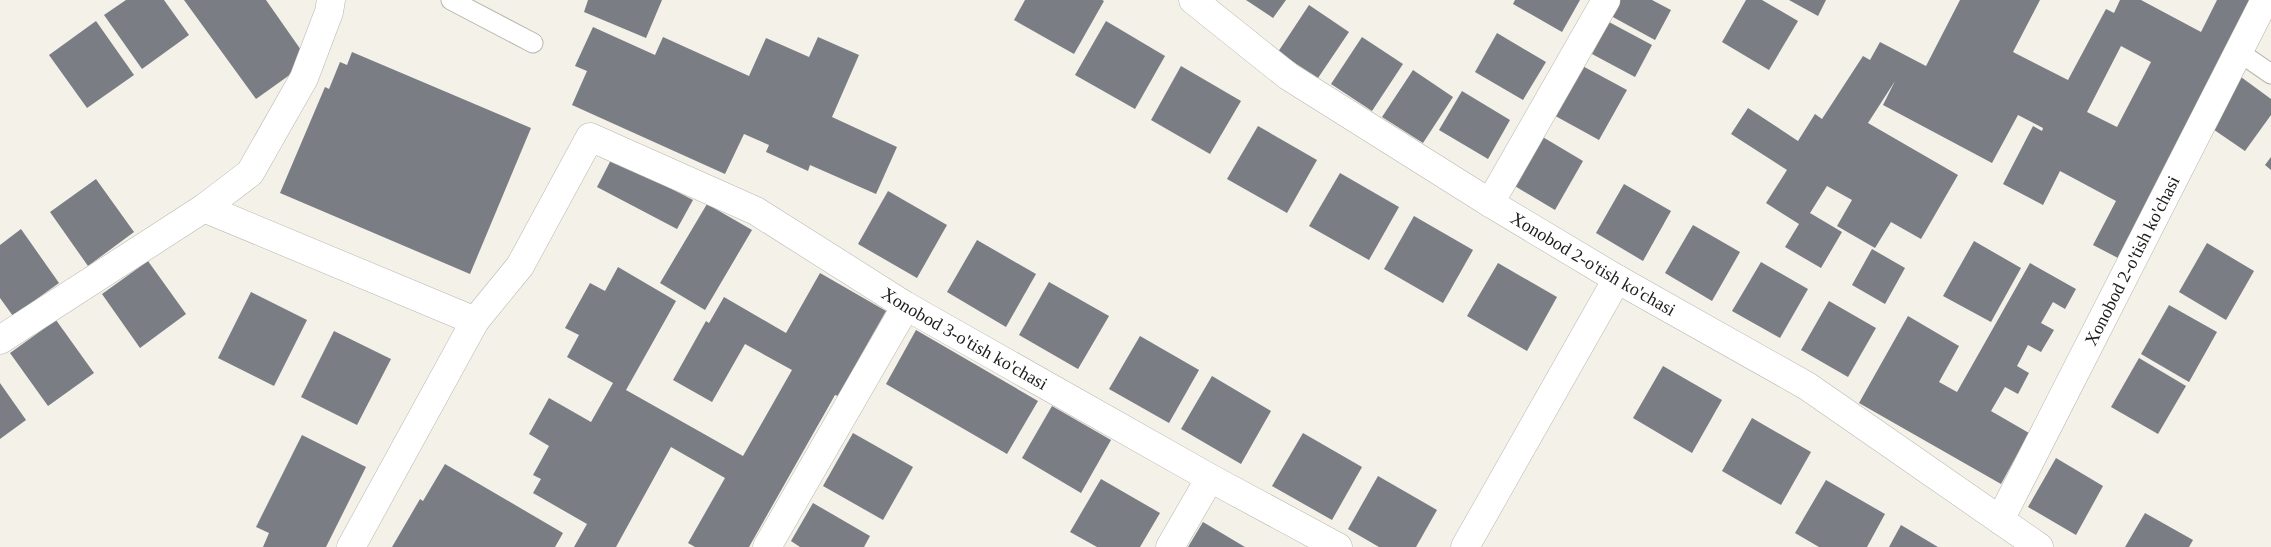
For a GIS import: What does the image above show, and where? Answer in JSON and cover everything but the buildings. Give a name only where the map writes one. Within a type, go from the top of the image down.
[{"type":"street","points":[[0,340],[204,208],[250,172],[304,78],[329,12],[331,0]]},
{"type":"street","name":"Xonobod 2-o'tish ko'chasi","points":[[1193,0],[1288,76],[1490,203],[1617,279],[1807,386],[2039,547]]},
{"type":"street","points":[[1490,203],[1606,0]]},
{"type":"street","name":"Xonobod 2-o'tish ko'chasi","points":[[2000,520],[2265,0]]},
{"type":"street","name":"Xonobod 3-o'tish ko'chasi","points":[[475,321],[520,266],[590,137],[756,211],[906,306],[1210,478],[1338,547]]},
{"type":"street","points":[[204,208],[475,321],[351,547]]},
{"type":"street","points":[[1465,547],[1617,279]]},
{"type":"street","points":[[767,547],[906,306]]},
{"type":"street","points":[[1170,547],[1210,478]]},
{"type":"lane","points":[[451,0],[533,43]]},
{"type":"lane","points":[[2239,52],[2271,74]]}]
